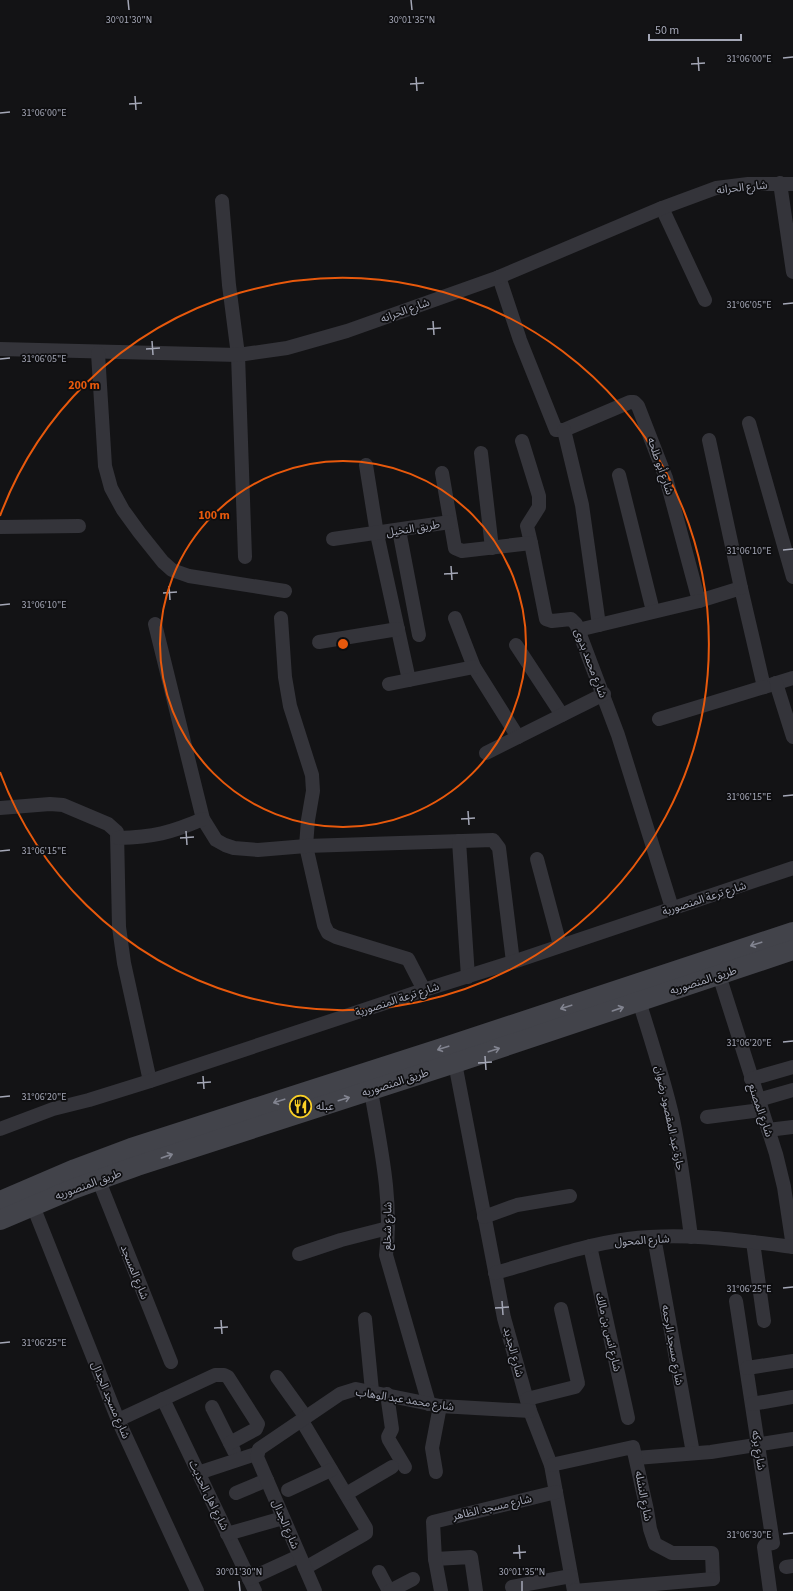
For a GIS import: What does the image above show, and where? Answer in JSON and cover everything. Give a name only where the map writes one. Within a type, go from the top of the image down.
[{"type":"main road","name":"طريق المنصوريه","points":[[0,1220],[73,1189],[99,1181],[134,1157],[450,1046],[793,932]]},
{"type":"main road","name":"طريق المنصوريه","points":[[0,1201],[75,1169],[134,1157],[371,1091],[793,950]]},
{"type":"street","name":"شارع الحرانه","points":[[0,349],[98,353],[238,355],[287,348],[347,331],[499,277],[662,208],[716,188],[748,184],[787,184]]},
{"type":"street","points":[[787,184],[793,272]]},
{"type":"street","points":[[222,201],[229,285],[238,355],[245,557]]},
{"type":"street","points":[[662,208],[706,300]]},
{"type":"street","points":[[499,277],[520,340],[553,426],[556,430],[564,430],[582,505],[599,625]]},
{"type":"street","points":[[98,353],[105,466],[111,488],[123,510],[139,532],[163,562],[172,570],[189,576],[285,591]]},
{"type":"street","name":"شارع أبو طلحه","points":[[564,430],[624,404],[634,402],[638,406],[666,478],[699,601]]},
{"type":"street","points":[[749,423],[793,577]]},
{"type":"street","points":[[709,440],[741,588],[770,685],[793,737]]},
{"type":"street","points":[[442,473],[453,545],[458,550],[492,548],[531,543],[527,526],[539,507],[539,502],[522,441]]},
{"type":"street","points":[[481,453],[492,548]]},
{"type":"street","name":"طريق النخيل","points":[[366,465],[377,534]]},
{"type":"street","points":[[619,475],[653,611]]},
{"type":"street","name":"طريق النخيل","points":[[333,539],[377,534],[450,522]]},
{"type":"street","points":[[0,527],[79,526]]},
{"type":"street","points":[[399,530],[419,635]]},
{"type":"street","points":[[377,534],[409,680]]},
{"type":"street","name":"شارع محمد بدوى","points":[[531,543],[546,619],[552,621],[571,619],[574,621],[604,694],[672,908]]},
{"type":"street","points":[[578,630],[699,601],[741,588]]},
{"type":"street","points":[[281,618],[285,677],[290,706],[313,783],[306,846],[324,925],[328,933],[342,939],[408,959],[424,990]]},
{"type":"street","points":[[455,618],[474,667],[518,737]]},
{"type":"street","points":[[155,624],[203,819],[216,840],[234,848],[258,850],[306,846],[493,840],[498,844],[513,962]]},
{"type":"street","points":[[318,642],[398,629]]},
{"type":"street","points":[[516,645],[562,715]]},
{"type":"street","points":[[389,684],[474,667]]},
{"type":"street","points":[[660,719],[793,678]]},
{"type":"street","points":[[486,753],[604,694]]},
{"type":"street","points":[[0,808],[50,804],[63,805],[75,808],[114,828],[118,838],[119,927],[131,998],[150,1081]]},
{"type":"street","points":[[118,838],[148,838],[161,835],[203,819]]},
{"type":"street","points":[[459,841],[468,977]]},
{"type":"street","points":[[537,859],[560,945]]},
{"type":"street","name":"شارع ترعة المنصورية","points":[[0,1130],[53,1109],[89,1100],[150,1081],[424,990],[468,977],[793,868]]},
{"type":"street","name":"شارع المصنع","points":[[718,975],[776,1154],[784,1187],[793,1247]]},
{"type":"street","name":"حارة عبد المقصود رضوان","points":[[639,1001],[658,1060],[673,1119],[691,1237]]},
{"type":"street","name":"شارع الجديد","points":[[455,1063],[504,1318],[528,1405],[551,1465],[574,1591]]},
{"type":"street","points":[[751,1079],[793,1067]]},
{"type":"street","points":[[706,1117],[759,1105],[793,1090]]},
{"type":"street","name":"شارع شخلع","points":[[371,1091],[386,1186],[388,1228],[386,1255],[390,1272],[435,1405]]},
{"type":"street","points":[[768,1130],[793,1127]]},
{"type":"street","name":"شارع المسجد","points":[[99,1181],[171,1362]]},
{"type":"street","points":[[484,1217],[517,1205],[570,1196]]},
{"type":"street","name":"شارع مسجد الجدال","points":[[33,1206],[118,1420],[197,1591]]},
{"type":"street","points":[[299,1254],[341,1240],[388,1228]]},
{"type":"street","name":"شارع مسجد الرحمه","points":[[654,1237],[693,1453]]},
{"type":"street","name":"شارع المحول","points":[[495,1273],[590,1246],[626,1239],[691,1237],[793,1247]]},
{"type":"street","points":[[753,1242],[764,1321]]},
{"type":"street","name":"شارع انس بن مالك","points":[[590,1246],[628,1418]]},
{"type":"street","name":"شارع بركه","points":[[736,1301],[773,1543],[765,1545],[764,1547],[770,1591]]},
{"type":"street","name":"شارع محمد عبد الوهاب","points":[[257,1455],[259,1449],[304,1418],[348,1391],[356,1389],[387,1394],[435,1405],[528,1405],[574,1387],[578,1383],[561,1309]]},
{"type":"street","points":[[365,1319],[372,1391]]},
{"type":"street","points":[[747,1368],[793,1361]]},
{"type":"street","points":[[118,1420],[215,1375],[224,1375],[228,1377],[258,1424],[256,1429],[230,1443]]},
{"type":"street","points":[[252,1585],[366,1533],[366,1528],[331,1470],[304,1418],[277,1377]]},
{"type":"street","points":[[346,1494],[399,1467],[388,1436],[392,1429],[387,1394]]},
{"type":"street","points":[[752,1404],[793,1397]]},
{"type":"street","name":"شارع اهل الحديث","points":[[163,1399],[252,1585]]},
{"type":"street","points":[[435,1405],[432,1448],[436,1472]]},
{"type":"street","points":[[212,1406],[238,1460]]},
{"type":"street","points":[[636,1458],[758,1446],[793,1439]]},
{"type":"street","name":"شارع النشله","points":[[551,1465],[630,1447],[634,1448],[650,1529],[655,1544],[672,1553],[712,1553],[716,1585]]},
{"type":"street","points":[[198,1473],[257,1455]]},
{"type":"street","name":"شارع الجدال","points":[[257,1455],[266,1480],[315,1591]]},
{"type":"street","points":[[288,1490],[331,1470]]},
{"type":"street","points":[[236,1493],[266,1480]]},
{"type":"street","name":"شارع مسجد الظاهر","points":[[435,1559],[432,1526],[433,1522],[436,1520],[556,1492]]},
{"type":"street","points":[[227,1534],[283,1518]]},
{"type":"street","points":[[441,1591],[435,1559],[471,1557],[474,1591]]},
{"type":"street","points":[[379,1572],[390,1591],[413,1579]]},
{"type":"street","points":[[512,1587],[571,1576]]},
{"type":"street","points":[[574,1591],[716,1585]]},
{"type":"place","name":"عبله","points":[[300,1106]]}]
